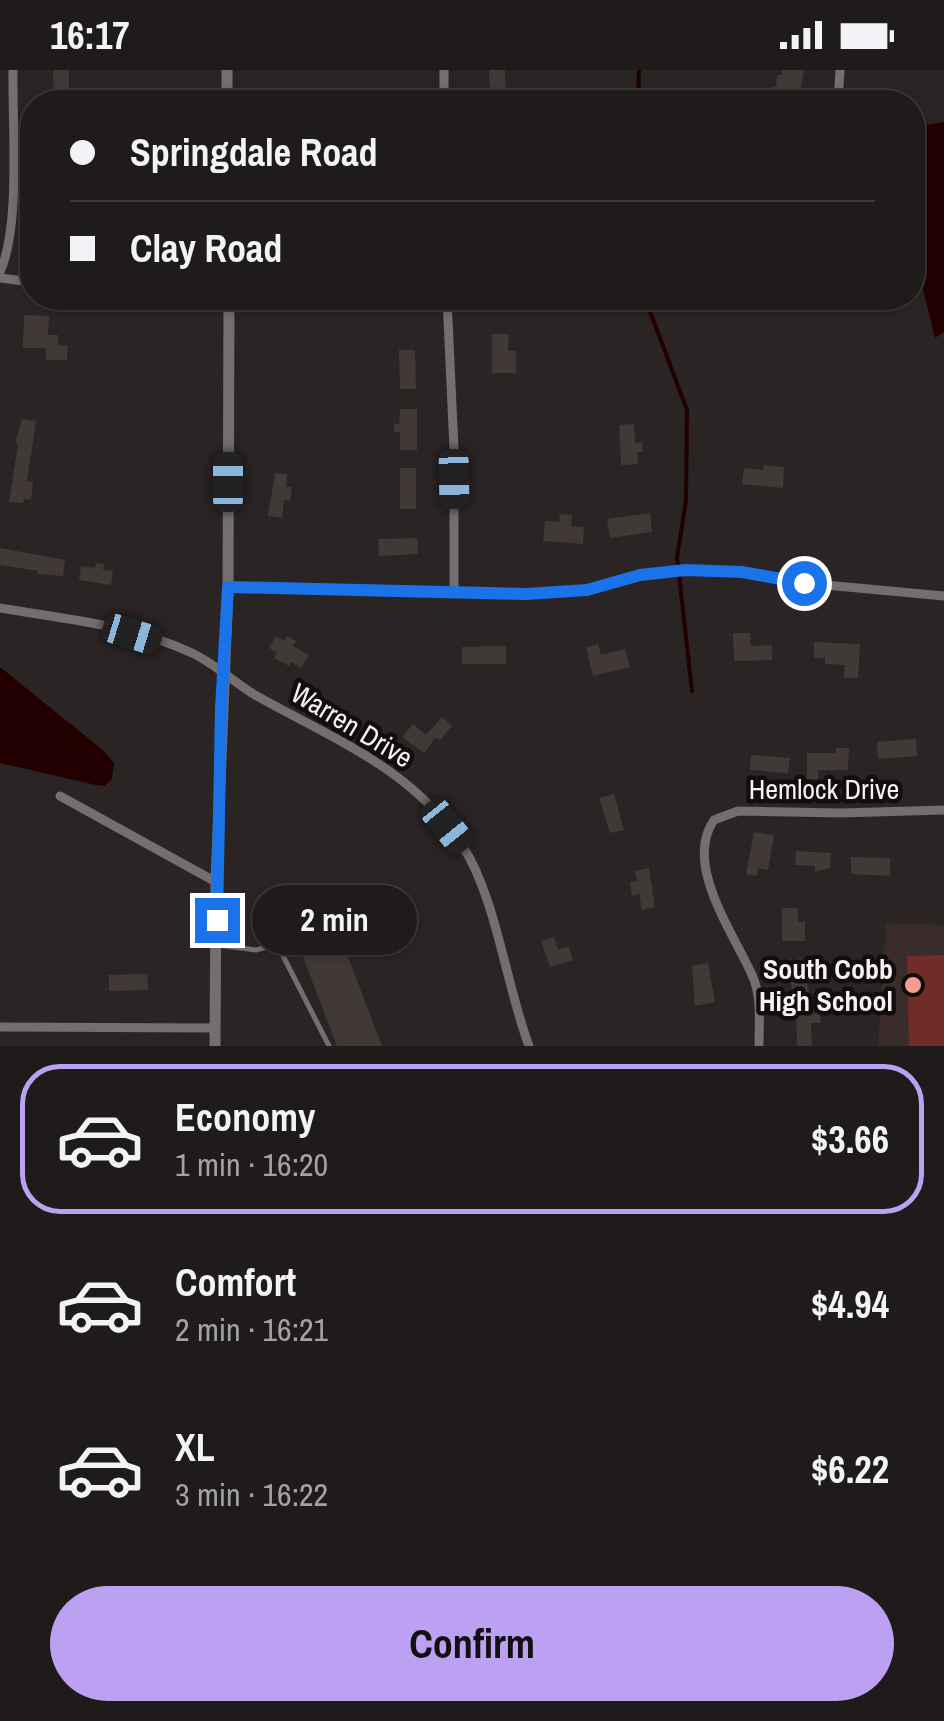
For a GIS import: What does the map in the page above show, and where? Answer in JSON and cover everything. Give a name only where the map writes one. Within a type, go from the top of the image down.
[{"type":"street","points":[[0,275],[10,251],[12,70]]},
{"type":"street","points":[[215,1046],[216,882],[228,587],[229,310]]},
{"type":"street","points":[[448,310],[454,449],[454,591]]},
{"type":"street","points":[[228,587],[526,594],[587,590],[640,575],[685,570],[742,572],[804,583],[944,596]]},
{"type":"street","name":"Warren Drive","points":[[0,608],[102,624],[193,653],[254,694],[400,776],[462,845],[480,879],[529,1046]]},
{"type":"street","points":[[60,796],[216,882]]},
{"type":"street","name":"Hemlock Drive","points":[[759,1046],[754,977],[728,928],[706,868],[704,842],[710,826],[721,815],[738,811],[944,810]]},
{"type":"street","points":[[0,1026],[214,1028]]},
{"type":"lane","points":[[218,945],[256,950],[277,944],[329,1046]]},
{"type":"shaded area","points":[[944,122],[944,332],[935,338],[925,298],[925,125]]},
{"type":"shaded area","points":[[0,667],[104,751],[114,763],[112,779],[105,786],[0,763]]},
{"type":"shaded area","name":"South Cobb High School","points":[[886,923],[944,925],[944,1046],[878,1046]]},
{"type":"shaded area","points":[[944,955],[944,1046],[909,1046],[907,956]]},
{"type":"building","points":[[53,70],[69,70],[69,90],[54,90]]},
{"type":"building","points":[[489,70],[505,70],[506,90],[490,90]]},
{"type":"building","points":[[782,70],[804,70],[800,90],[771,90],[776,87],[777,75],[782,75]]},
{"type":"building","points":[[24,315],[49,316],[48,335],[58,335],[58,345],[68,346],[67,360],[46,360],[46,348],[23,348]]},
{"type":"building","points":[[492,334],[509,334],[508,351],[516,351],[516,373],[492,373]]},
{"type":"building","points":[[399,350],[415,350],[416,389],[400,389]]},
{"type":"building","points":[[400,409],[417,409],[417,450],[400,450],[400,432],[394,432],[394,424],[399,424]]},
{"type":"building","points":[[22,419],[36,421],[27,481],[33,482],[31,500],[9,502],[15,444]]},
{"type":"building","points":[[634,424],[635,443],[642,442],[643,452],[637,452],[638,464],[621,465],[619,425]]},
{"type":"building","points":[[764,465],[784,467],[783,488],[742,484],[744,468],[763,470]]},
{"type":"building","points":[[400,468],[416,468],[416,509],[400,509]]},
{"type":"building","points":[[275,473],[287,474],[286,487],[292,487],[290,501],[284,500],[282,518],[268,516]]},
{"type":"building","points":[[650,513],[652,532],[610,538],[607,519]]},
{"type":"building","points":[[560,514],[572,515],[571,526],[584,527],[583,544],[543,541],[545,521],[559,522]]},
{"type":"building","points":[[417,538],[418,554],[379,556],[378,539]]},
{"type":"building","points":[[0,548],[65,560],[63,576],[0,565]]},
{"type":"building","points":[[96,563],[104,564],[103,570],[113,571],[111,585],[79,580],[81,566],[95,568]]},
{"type":"building","points":[[733,633],[750,633],[751,646],[772,645],[772,660],[734,661]]},
{"type":"building","points":[[276,636],[296,641],[293,646],[309,655],[301,668],[274,658],[277,653],[269,648]]},
{"type":"building","points":[[814,642],[860,644],[858,678],[844,678],[845,665],[825,664],[825,658],[814,658]]},
{"type":"building","points":[[598,644],[601,655],[625,649],[630,667],[593,676],[586,647]]},
{"type":"building","points":[[506,646],[506,664],[462,664],[462,647]]},
{"type":"building","points":[[442,717],[452,726],[440,740],[435,738],[424,753],[402,737],[413,724],[426,735]]},
{"type":"building","points":[[916,739],[917,756],[878,759],[877,742]]},
{"type":"building","points":[[836,748],[849,748],[848,770],[818,770],[818,779],[807,779],[807,753],[836,753]]},
{"type":"building","points":[[751,755],[790,758],[788,773],[750,770]]},
{"type":"building","points":[[614,794],[624,830],[610,833],[599,798]]},
{"type":"building","points":[[754,832],[774,835],[768,870],[758,868],[757,876],[746,874]]},
{"type":"building","points":[[796,851],[831,853],[830,868],[815,872],[815,866],[795,865]]},
{"type":"building","points":[[851,857],[890,858],[890,876],[851,874]]},
{"type":"building","points":[[649,868],[655,907],[642,910],[639,894],[632,896],[630,882],[637,881],[635,871]]},
{"type":"building","points":[[324,894],[382,1046],[337,1046],[285,910]]},
{"type":"building","points":[[782,908],[798,908],[798,922],[805,922],[805,941],[782,941]]},
{"type":"building","points":[[554,937],[558,950],[568,946],[573,960],[550,967],[541,941]]},
{"type":"building","points":[[803,958],[805,970],[811,969],[812,980],[807,981],[810,997],[793,999],[788,960]]},
{"type":"building","points":[[708,963],[715,1002],[695,1006],[692,966]]},
{"type":"building","points":[[147,974],[148,990],[109,991],[109,975]]},
{"type":"building","points":[[820,1013],[821,1023],[811,1023],[812,1046],[797,1046],[796,1014]]},
{"type":"waterway","points":[[638,90],[639,70]]},
{"type":"waterway","points":[[650,310],[687,410],[686,501],[677,557],[692,691]]},
{"type":"place","name":"South Cobb High School","points":[[913,985]]},
{"type":"route","points":[[217,920],[221,708],[228,587],[526,594],[587,590],[640,575],[685,570],[742,572],[804,583]]}]
